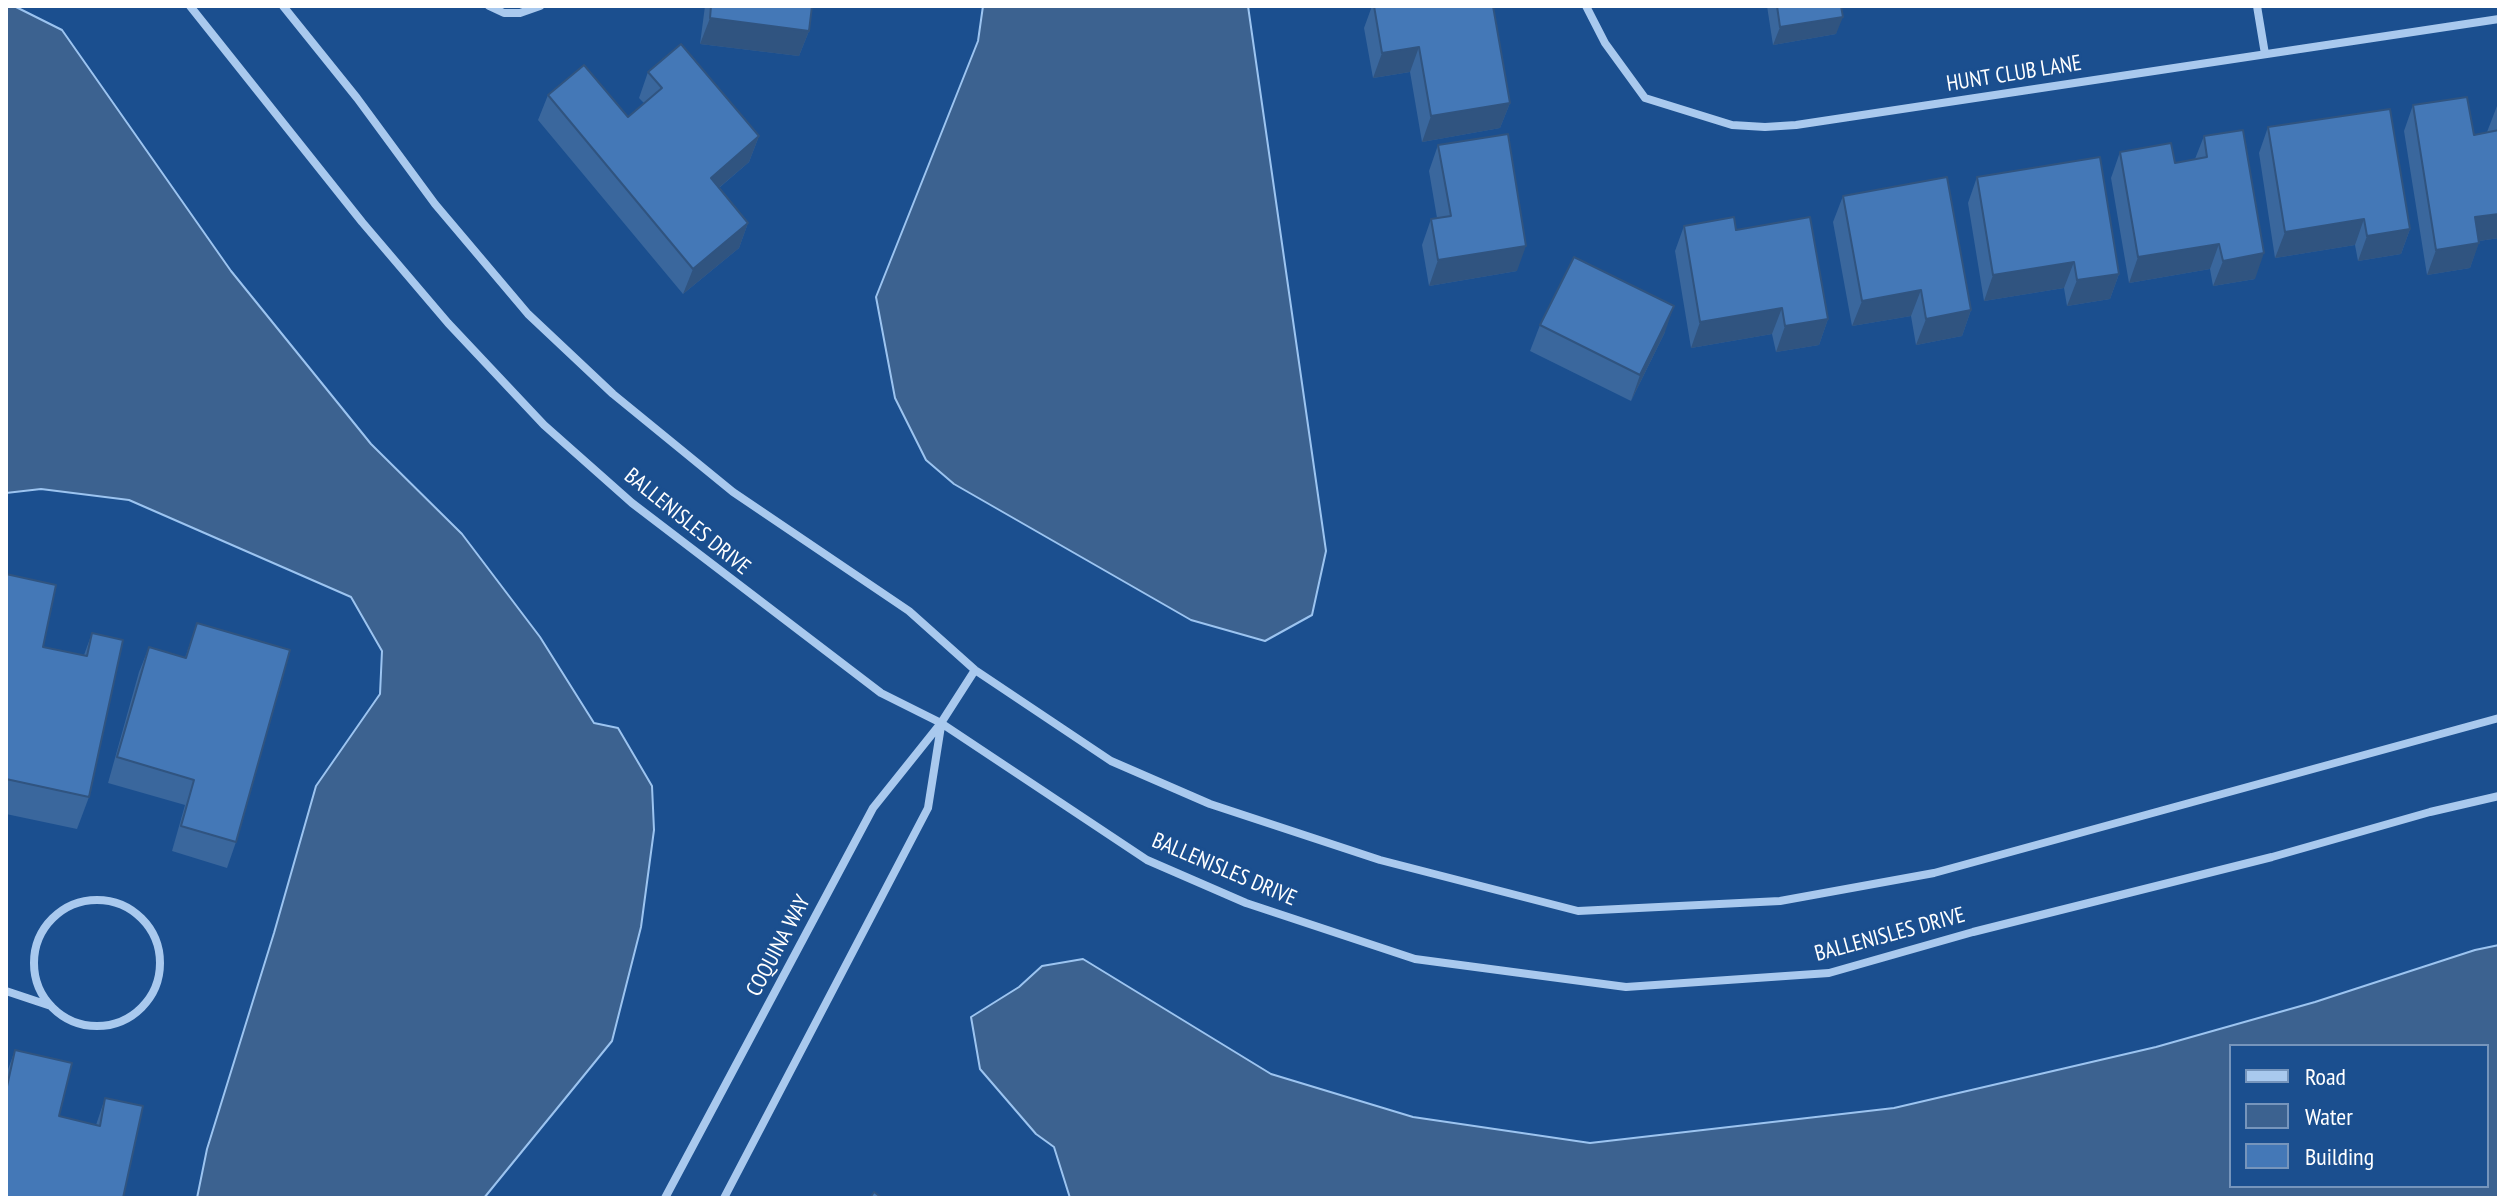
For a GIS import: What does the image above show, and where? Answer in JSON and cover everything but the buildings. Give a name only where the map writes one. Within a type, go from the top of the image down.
[{"type":"street","name":"BALLENISLES DRIVE","points":[[190,6],[362,222],[448,323],[544,425],[632,503],[881,693],[941,723],[1147,860],[1246,903],[1415,959],[1626,987],[1829,973],[1973,932],[2499,796]]},
{"type":"street","points":[[283,6],[357,98],[435,204],[528,314],[613,394],[733,492],[909,611],[975,670],[1111,761],[1210,804],[1380,860],[1578,911],[1780,901],[1934,873],[2499,718]]},
{"type":"street","points":[[489,6],[504,13],[520,13],[540,6]]},
{"type":"street","name":"HUNT CLUB LANE","points":[[1586,6],[1605,43],[1645,98],[1732,125],[1765,127],[1796,125],[2499,19]]},
{"type":"street","points":[[2257,6],[2265,54]]},
{"type":"street","name":"COQUINA WAY","points":[[665,1198],[873,808],[941,723],[975,670]]},
{"type":"street","name":"COQUINA WAY","points":[[724,1198],[928,808],[941,723]]},
{"type":"street","points":[[6,991],[51,1006],[68,1019],[95,1026],[117,1023],[147,1003],[157,983],[160,958],[154,937],[142,919],[112,902],[90,900],[78,902],[59,913],[43,930],[35,950],[40,990],[51,1006]]},
{"type":"water","points":[[6,6],[14,6],[62,30],[231,271],[371,444],[462,534],[540,637],[594,723],[618,728],[652,786],[654,830],[641,927],[612,1041],[484,1198],[197,1198],[207,1149],[316,786],[380,694],[382,651],[351,597],[129,500],[41,489],[6,493]]},
{"type":"water","points":[[983,6],[1248,6],[1326,551],[1312,615],[1265,641],[1191,620],[954,484],[926,460],[895,398],[876,297],[978,41]]},
{"type":"water","points":[[2499,945],[2499,1198],[1070,1198],[1054,1147],[1036,1134],[980,1069],[971,1017],[1019,987],[1042,966],[1083,959],[1271,1074],[1413,1117],[1590,1143],[1894,1108],[2156,1047]]}]
